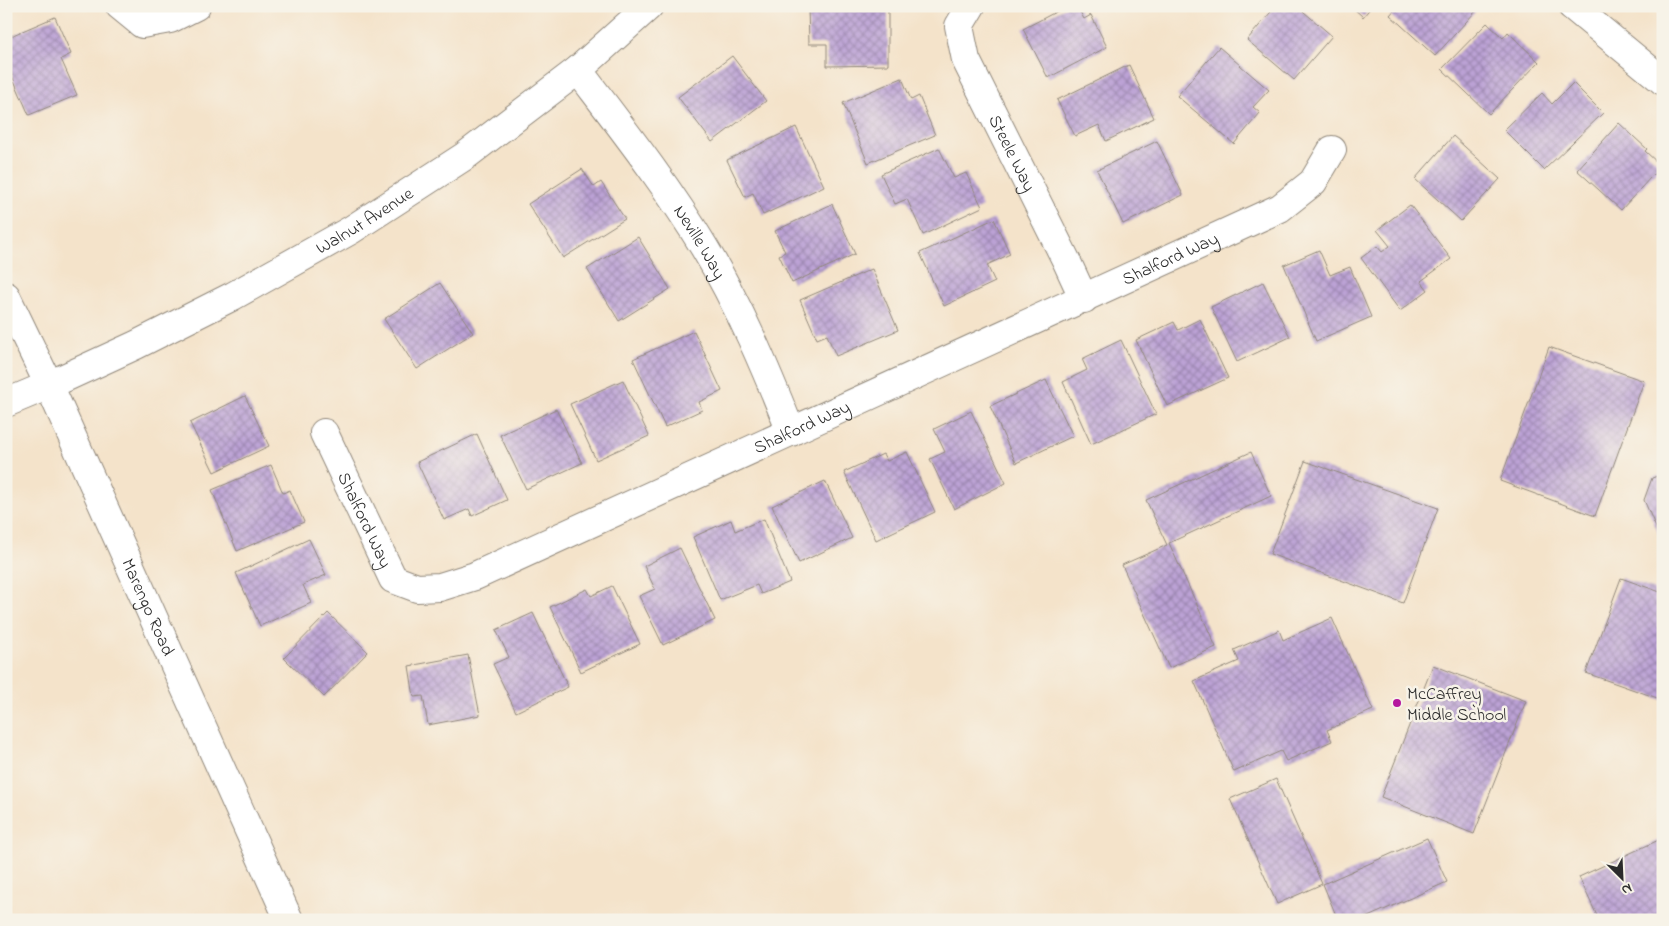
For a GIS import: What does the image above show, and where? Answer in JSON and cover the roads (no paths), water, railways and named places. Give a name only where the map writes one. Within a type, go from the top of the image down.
[{"type":"street","points":[[120,6],[142,24],[170,19],[196,6]]},
{"type":"street","name":"Walnut Avenue","points":[[6,403],[136,345],[234,296],[351,230],[465,156],[578,70],[649,6]]},
{"type":"street","name":"Steele Way","points":[[971,6],[959,26],[966,60],[1084,299]]},
{"type":"street","points":[[1572,6],[1657,65]]},
{"type":"street","name":"Neville Way","points":[[578,70],[657,174],[704,248],[734,302],[771,382],[791,432]]},
{"type":"street","name":"Shalford Way","points":[[324,434],[394,579],[418,588],[440,587],[475,576],[1280,208],[1313,182],[1332,150]]},
{"type":"street","name":"Marengo Road","points":[[6,296],[49,385],[289,920]]},
{"type":"place","name":"McCaffrey Middle School","points":[[1397,703]]}]
